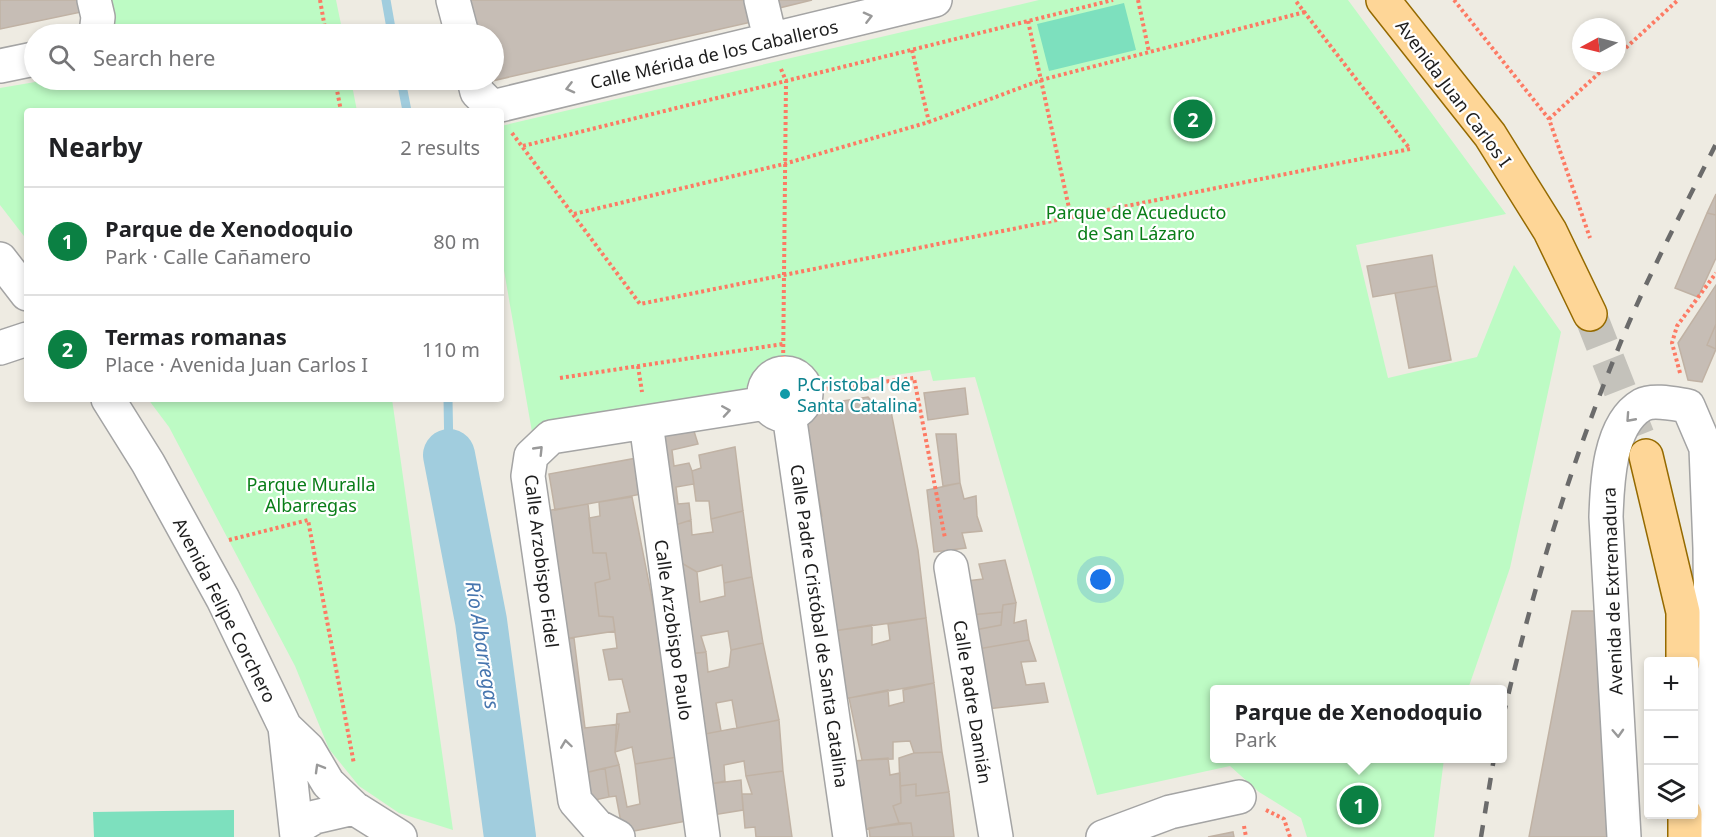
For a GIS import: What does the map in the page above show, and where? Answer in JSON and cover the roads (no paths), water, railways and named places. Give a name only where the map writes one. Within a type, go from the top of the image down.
[{"type":"main road","name":"Avenida Juan Carlos I","points":[[1383,0],[1490,135],[1550,231],[1590,314]]},
{"type":"main road","points":[[1646,456],[1683,612],[1683,657]]},
{"type":"main road","points":[[1685,819],[1686,837]]},
{"type":"street","points":[[94,0],[97,24]]},
{"type":"street","points":[[453,0],[459,24]]},
{"type":"street","points":[[761,0],[770,38]]},
{"type":"street","name":"Calle Mérida de los Caballeros","points":[[504,116],[770,38],[803,33],[935,0]]},
{"type":"street","points":[[0,66],[24,61]]},
{"type":"street","name":"Calle Mérida de los Caballeros","points":[[476,90],[492,108]]},
{"type":"street","points":[[0,259],[24,290]]},
{"type":"street","points":[[0,348],[24,340]]},
{"type":"street","name":"Calle Arzobispo Fidel","points":[[618,837],[597,826],[575,801],[528,476],[531,456],[551,437],[646,423],[785,385]]},
{"type":"street","name":"Calle Padre Cristóbal de Santa Catalina","points":[[785,385],[850,837]]},
{"type":"street","name":"Avenida Felipe Corchero","points":[[110,402],[148,463],[223,599],[285,727],[304,834]]},
{"type":"street","name":"Avenida de Extremadura","points":[[1624,837],[1606,517],[1608,474],[1624,421],[1643,404],[1702,407]]},
{"type":"street","points":[[1702,407],[1711,444],[1713,837]]},
{"type":"street","name":"Calle Arzobispo Paulo","points":[[646,423],[703,837]]},
{"type":"street","name":"Calle Padre Damián","points":[[951,567],[996,837]]},
{"type":"street","points":[[285,727],[308,749],[328,783],[359,812],[400,837]]},
{"type":"street","points":[[1103,837],[1170,812],[1239,797]]},
{"type":"street","points":[[304,834],[315,817],[359,812]]},
{"type":"waterway","points":[[386,0],[390,24]]},
{"type":"waterway","points":[[403,90],[406,108]]},
{"type":"waterway","points":[[448,402],[449,455]]},
{"type":"waterway","name":"Río Albarregas","points":[[449,455],[481,621],[510,837]]},
{"type":"tunnel","points":[[1590,314],[1646,456]]},
{"type":"railway","points":[[1507,701],[1539,577],[1583,439],[1640,297],[1716,144]]},
{"type":"railway","points":[[1481,837],[1493,763]]},
{"type":"place","name":"Termas romanas","points":[[1193,119]]},
{"type":"place","name":"P.Cristobal de Santa Catalina","points":[[785,394]]},
{"type":"place","name":"Parque de Xenodoquio","points":[[1359,805]]},
{"type":"park label","name":"Parque de Acueducto de San Lázaro","points":[[1136,222]]},
{"type":"park label","name":"Parque Muralla Albarregas","points":[[311,494]]}]
